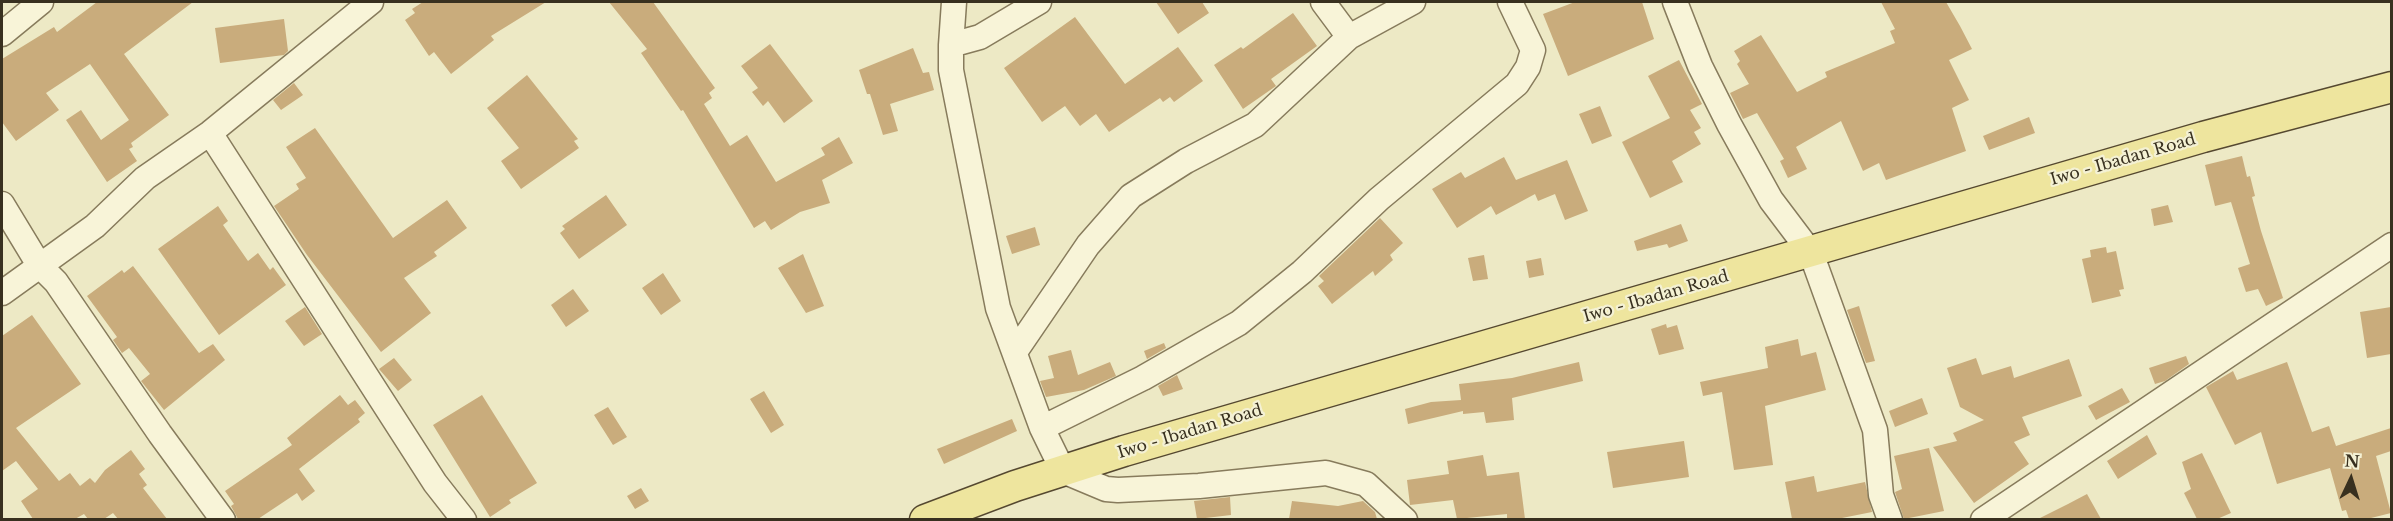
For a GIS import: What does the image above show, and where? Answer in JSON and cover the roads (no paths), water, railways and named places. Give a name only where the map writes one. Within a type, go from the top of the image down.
[{"type":"main road","name":"Iwo - Ibadan Road","points":[[926,519],[1063,471],[1425,363],[1811,253],[2203,137],[2391,87]]},
{"type":"street","points":[[2,34],[41,2]]},
{"type":"street","points":[[2,293],[95,226],[145,178],[210,133],[371,2]]},
{"type":"street","points":[[954,2],[951,70],[998,309],[1042,428],[1063,471],[1106,489],[1118,490],[1199,486],[1326,473],[1366,484],[1405,519]]},
{"type":"street","points":[[951,45],[980,37],[1039,2]]},
{"type":"street","points":[[1323,2],[1349,37]]},
{"type":"street","points":[[1015,352],[1089,245],[1131,196],[1186,161],[1255,125],[1349,37],[1413,2]]},
{"type":"street","points":[[1042,428],[1143,378],[1239,323],[1302,272],[1379,199],[1517,84],[1528,67],[1533,50],[1510,2]]},
{"type":"street","points":[[1674,2],[1700,66],[1729,124],[1771,200],[1811,253],[1875,430],[1881,495],[1890,519]]},
{"type":"street","points":[[210,133],[435,483],[464,519]]},
{"type":"street","points":[[2,204],[39,266],[56,282],[160,434],[223,519]]},
{"type":"street","points":[[1983,519],[2391,245]]}]
